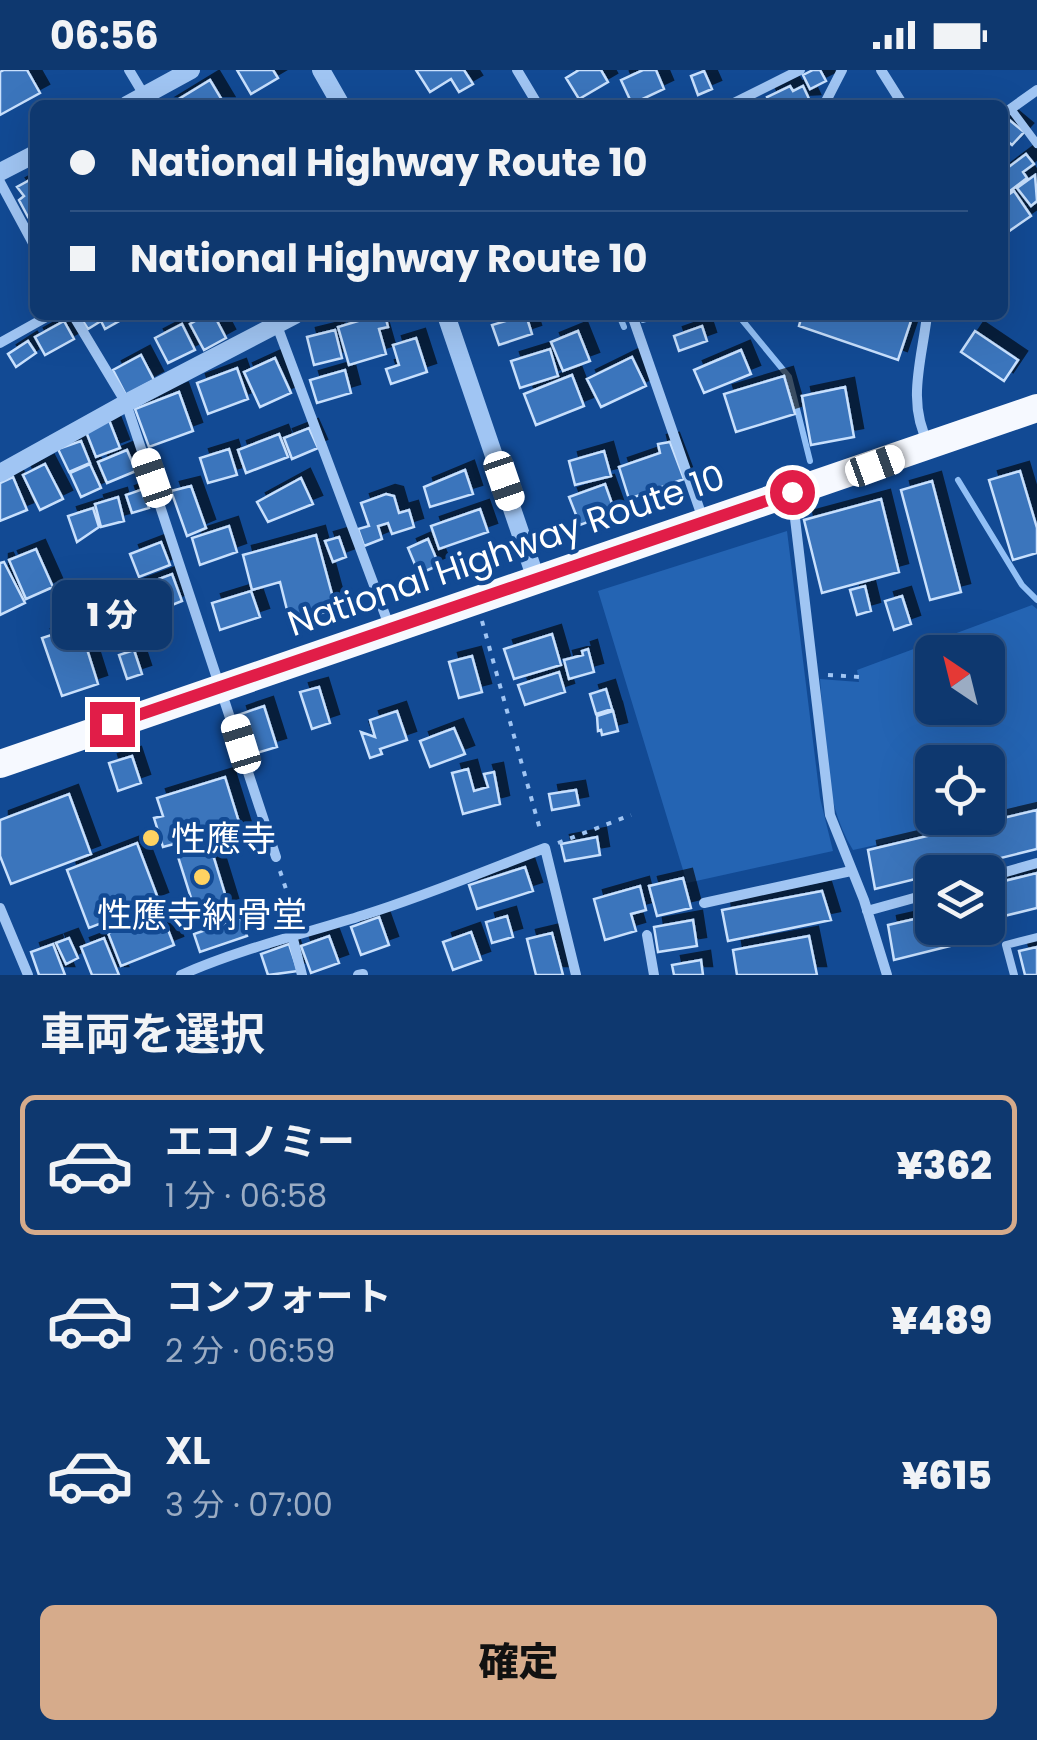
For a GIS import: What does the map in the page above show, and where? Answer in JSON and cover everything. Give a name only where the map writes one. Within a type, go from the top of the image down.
[{"type":"highway","name":"National Highway Route 10","points":[[0,764],[1037,408]]},
{"type":"street","points":[[129,70],[147,100],[191,70]]},
{"type":"street","points":[[321,70],[339,100]]},
{"type":"street","points":[[517,70],[535,100]]},
{"type":"street","points":[[740,100],[800,70]]},
{"type":"street","points":[[827,100],[842,70]]},
{"type":"street","points":[[881,70],[899,100]]},
{"type":"street","points":[[1008,111],[1037,90]]},
{"type":"street","points":[[0,172],[30,157]]},
{"type":"street","points":[[0,182],[30,237]]},
{"type":"street","points":[[0,343],[41,320]]},
{"type":"street","points":[[76,320],[126,402],[276,857]]},
{"type":"street","points":[[0,473],[278,320]]},
{"type":"street","points":[[283,320],[390,630]]},
{"type":"street","points":[[448,320],[536,579]]},
{"type":"street","points":[[636,320],[704,524]]},
{"type":"street","points":[[926,320],[916,378],[921,429],[929,446]]},
{"type":"street","points":[[792,492],[830,816],[887,975]]},
{"type":"street","points":[[181,975],[427,893],[545,848],[576,975]]},
{"type":"street","points":[[1005,872],[1037,863]]},
{"type":"street","points":[[704,904],[851,871]]},
{"type":"street","points":[[867,911],[915,897]]},
{"type":"street","points":[[0,908],[4,930],[28,975]]},
{"type":"street","points":[[296,934],[302,975]]},
{"type":"street","points":[[647,935],[654,975]]},
{"type":"lane","points":[[1008,113],[1037,144]]},
{"type":"lane","points":[[1014,975],[1006,945],[1037,937]]},
{"type":"path","points":[[477,602],[545,848],[631,815]]},
{"type":"path","points":[[814,674],[860,677]]},
{"type":"path","points":[[276,857],[296,934]]},
{"type":"shaded area","points":[[787,531],[820,798],[833,851],[687,883],[598,591]]},
{"type":"shaded area","points":[[1032,605],[1037,609],[1037,810],[1005,817],[1005,745],[915,745],[915,835],[922,835],[853,850],[830,789],[820,679],[859,682],[857,670],[915,648],[915,725],[1005,725],[1005,635],[951,635]]},
{"type":"building","points":[[27,70],[40,93],[0,115],[0,72]]},
{"type":"building","points":[[237,70],[273,70],[278,78],[251,94]]},
{"type":"building","points":[[416,70],[464,70],[473,84],[459,92],[451,79],[430,92]]},
{"type":"building","points":[[579,70],[601,70],[608,82],[579,99],[566,78]]},
{"type":"building","points":[[643,70],[656,70],[664,89],[641,100],[630,100],[621,80]]},
{"type":"building","points":[[820,70],[826,81],[810,89],[803,75]]},
{"type":"building","points":[[704,71],[712,89],[698,95],[691,76]]},
{"type":"building","points":[[210,80],[222,100],[177,100]]},
{"type":"building","points":[[790,86],[793,91],[803,86],[810,100],[768,100],[767,97]]},
{"type":"building","points":[[1008,119],[1024,132],[1012,145],[1008,142]]},
{"type":"building","points":[[1026,154],[1034,164],[1023,172],[1027,178],[1010,191],[1008,168]]},
{"type":"building","points":[[1035,175],[1037,201],[1031,206],[1017,188]]},
{"type":"building","points":[[30,180],[28,217],[19,200],[24,196],[17,187]]},
{"type":"building","points":[[1014,191],[1031,216],[1008,232],[1008,195]]},
{"type":"building","points":[[82,320],[121,320],[105,329],[101,321],[88,329]]},
{"type":"building","points":[[217,320],[226,338],[204,350],[190,324]]},
{"type":"building","points":[[361,320],[386,320],[388,327],[379,329],[386,354],[349,365],[338,327]]},
{"type":"building","points":[[528,320],[532,334],[499,345],[492,325]]},
{"type":"building","points":[[801,320],[911,320],[898,360],[799,326]]},
{"type":"building","points":[[64,321],[74,339],[45,355],[35,337]]},
{"type":"building","points":[[182,324],[195,350],[168,363],[155,338]]},
{"type":"building","points":[[702,326],[707,341],[679,351],[674,336]]},
{"type":"building","points":[[335,330],[342,358],[314,365],[307,337]]},
{"type":"building","points":[[578,331],[590,361],[563,371],[551,342]]},
{"type":"building","points":[[975,331],[1018,360],[1004,381],[961,352]]},
{"type":"building","points":[[416,338],[427,372],[391,384],[386,369],[399,365],[393,345]]},
{"type":"building","points":[[28,341],[36,353],[16,367],[8,354]]},
{"type":"building","points":[[550,349],[558,376],[520,388],[511,361]]},
{"type":"building","points":[[741,350],[751,374],[704,393],[694,370]]},
{"type":"building","points":[[141,355],[154,380],[126,395],[113,370]]},
{"type":"building","points":[[632,357],[646,386],[601,407],[587,379]]},
{"type":"building","points":[[275,358],[291,393],[260,407],[244,372]]},
{"type":"building","points":[[237,368],[248,399],[208,414],[197,383]]},
{"type":"building","points":[[345,370],[351,393],[317,403],[310,380]]},
{"type":"building","points":[[572,375],[584,406],[536,425],[524,394]]},
{"type":"building","points":[[784,376],[795,414],[736,432],[724,394]]},
{"type":"building","points":[[845,387],[854,437],[811,445],[802,396]]},
{"type":"building","points":[[179,392],[193,431],[149,447],[135,409]]},
{"type":"building","points":[[109,420],[120,448],[96,457],[85,429]]},
{"type":"building","points":[[309,428],[318,448],[292,459],[284,438]]},
{"type":"building","points":[[279,434],[288,457],[246,473],[238,450]]},
{"type":"building","points":[[81,441],[90,463],[69,472],[58,449]]},
{"type":"building","points":[[670,442],[684,479],[629,499],[619,467],[660,453],[658,444]]},
{"type":"building","points":[[229,449],[237,475],[208,483],[200,458]]},
{"type":"building","points":[[127,450],[136,471],[107,483],[98,462]]},
{"type":"building","points":[[604,451],[611,476],[575,485],[569,461]]},
{"type":"building","points":[[45,464],[63,499],[40,510],[23,475]]},
{"type":"building","points":[[90,464],[101,488],[81,497],[70,473]]},
{"type":"building","points":[[465,470],[473,494],[430,507],[424,487]]},
{"type":"building","points":[[1020,471],[1037,528],[1037,553],[1013,560],[989,480]]},
{"type":"building","points":[[13,477],[27,510],[0,521],[0,483]]},
{"type":"building","points":[[301,478],[313,504],[268,522],[257,502]]},
{"type":"building","points":[[932,481],[961,592],[930,600],[901,490]]},
{"type":"building","points":[[605,484],[615,512],[580,525],[569,497]]},
{"type":"building","points":[[191,486],[206,528],[187,536],[171,491]]},
{"type":"building","points":[[143,489],[149,508],[132,513],[126,495]]},
{"type":"building","points":[[386,494],[394,496],[399,513],[409,510],[414,527],[392,534],[388,523],[378,526],[382,539],[364,546],[358,529],[369,526],[361,503]]},
{"type":"building","points":[[118,497],[124,521],[101,527],[95,504]]},
{"type":"building","points":[[881,499],[899,572],[822,593],[804,520]]},
{"type":"building","points":[[93,508],[99,527],[77,542],[68,516]]},
{"type":"building","points":[[480,509],[488,532],[439,549],[431,526]]},
{"type":"building","points":[[229,526],[237,552],[200,565],[192,538]]},
{"type":"building","points":[[316,535],[336,609],[290,622],[280,582],[252,590],[243,555]]},
{"type":"building","points":[[339,537],[346,557],[333,562],[325,541]]},
{"type":"building","points":[[428,539],[439,565],[419,574],[408,548]]},
{"type":"building","points":[[161,542],[170,565],[139,577],[130,554]]},
{"type":"building","points":[[36,549],[53,587],[26,599],[9,560]]},
{"type":"building","points":[[4,562],[25,603],[0,615],[0,563]]},
{"type":"building","points":[[172,574],[182,601],[132,621],[121,593]]},
{"type":"building","points":[[865,586],[871,611],[857,615],[850,590]]},
{"type":"building","points":[[251,591],[260,617],[220,630],[212,603]]},
{"type":"building","points":[[902,596],[911,624],[894,630],[885,601]]},
{"type":"building","points":[[116,614],[124,637],[87,649],[98,684],[62,696],[42,638]]},
{"type":"building","points":[[552,634],[561,665],[514,679],[504,649]]},
{"type":"building","points":[[588,649],[594,672],[569,679],[564,660],[583,655],[582,651]]},
{"type":"building","points":[[134,650],[142,674],[127,679],[119,655]]},
{"type":"building","points":[[472,656],[482,692],[459,698],[449,662]]},
{"type":"building","points":[[559,672],[565,692],[525,705],[518,685]]},
{"type":"building","points":[[319,687],[330,723],[312,729],[300,692]]},
{"type":"building","points":[[606,689],[612,709],[596,714],[590,694]]},
{"type":"building","points":[[264,706],[277,747],[250,755],[238,715]]},
{"type":"building","points":[[397,711],[407,740],[380,749],[382,754],[370,758],[361,732],[375,737],[370,720]]},
{"type":"building","points":[[613,711],[618,731],[602,735],[597,716]]},
{"type":"building","points":[[454,728],[465,754],[430,767],[420,741]]},
{"type":"building","points":[[132,756],[141,783],[118,791],[109,763]]},
{"type":"building","points":[[468,769],[474,791],[488,787],[484,774],[494,772],[500,804],[463,814],[452,773]]},
{"type":"building","name":"性應寺納骨堂","points":[[225,777],[243,835],[210,845],[229,907],[197,917],[174,844],[163,847],[154,818],[163,816],[157,798]]},
{"type":"building","points":[[576,790],[579,805],[552,810],[549,794]]},
{"type":"building","points":[[69,794],[91,854],[11,884],[0,856],[0,820]]},
{"type":"building","points":[[1037,810],[1037,849],[1005,857],[915,855],[915,879],[875,889],[868,850],[931,835],[1005,835],[1005,818]]},
{"type":"building","points":[[597,837],[600,855],[565,861],[561,844]]},
{"type":"building","points":[[137,843],[159,901],[89,928],[67,870]]},
{"type":"building","points":[[525,867],[533,891],[477,909],[469,885]]},
{"type":"building","points":[[1037,873],[1037,908],[1005,916],[1005,881]]},
{"type":"building","points":[[683,878],[691,908],[657,916],[649,886]]},
{"type":"building","points":[[640,886],[646,910],[631,914],[636,931],[605,940],[594,899]]},
{"type":"building","points":[[822,891],[831,920],[728,941],[722,910]]},
{"type":"building","points":[[161,912],[174,945],[121,966],[108,933]]},
{"type":"building","points":[[507,916],[513,937],[492,943],[486,922]]},
{"type":"building","points":[[379,917],[389,945],[361,955],[351,927]]},
{"type":"building","points":[[241,918],[247,936],[200,952],[194,934]]},
{"type":"building","points":[[915,919],[915,945],[954,945],[894,960],[888,925]]},
{"type":"building","points":[[693,920],[697,946],[658,952],[654,927]]},
{"type":"building","points":[[471,932],[481,960],[453,970],[443,942]]},
{"type":"building","points":[[552,933],[563,975],[536,975],[527,939]]},
{"type":"building","points":[[329,936],[339,963],[311,973],[301,946]]},
{"type":"building","points":[[809,936],[817,975],[737,975],[733,950]]},
{"type":"building","points":[[69,938],[78,958],[66,964],[56,943]]},
{"type":"building","points":[[104,938],[119,975],[92,975],[81,947]]},
{"type":"building","points":[[53,944],[65,975],[39,975],[31,952]]},
{"type":"building","points":[[289,944],[298,971],[268,975],[261,954]]},
{"type":"building","points":[[1037,947],[1037,975],[1025,975],[1019,951]]},
{"type":"building","points":[[701,960],[703,975],[674,975],[672,965]]},
{"type":"waterway","points":[[621,320],[624,327]]},
{"type":"waterway","points":[[742,320],[789,377],[810,461]]},
{"type":"waterway","points":[[958,480],[1022,585],[1037,600]]},
{"type":"place","name":"性應寺","points":[[151,838]]},
{"type":"place","name":"性應寺納骨堂","points":[[202,877]]},
{"type":"route","points":[[112,724],[792,492]]}]
